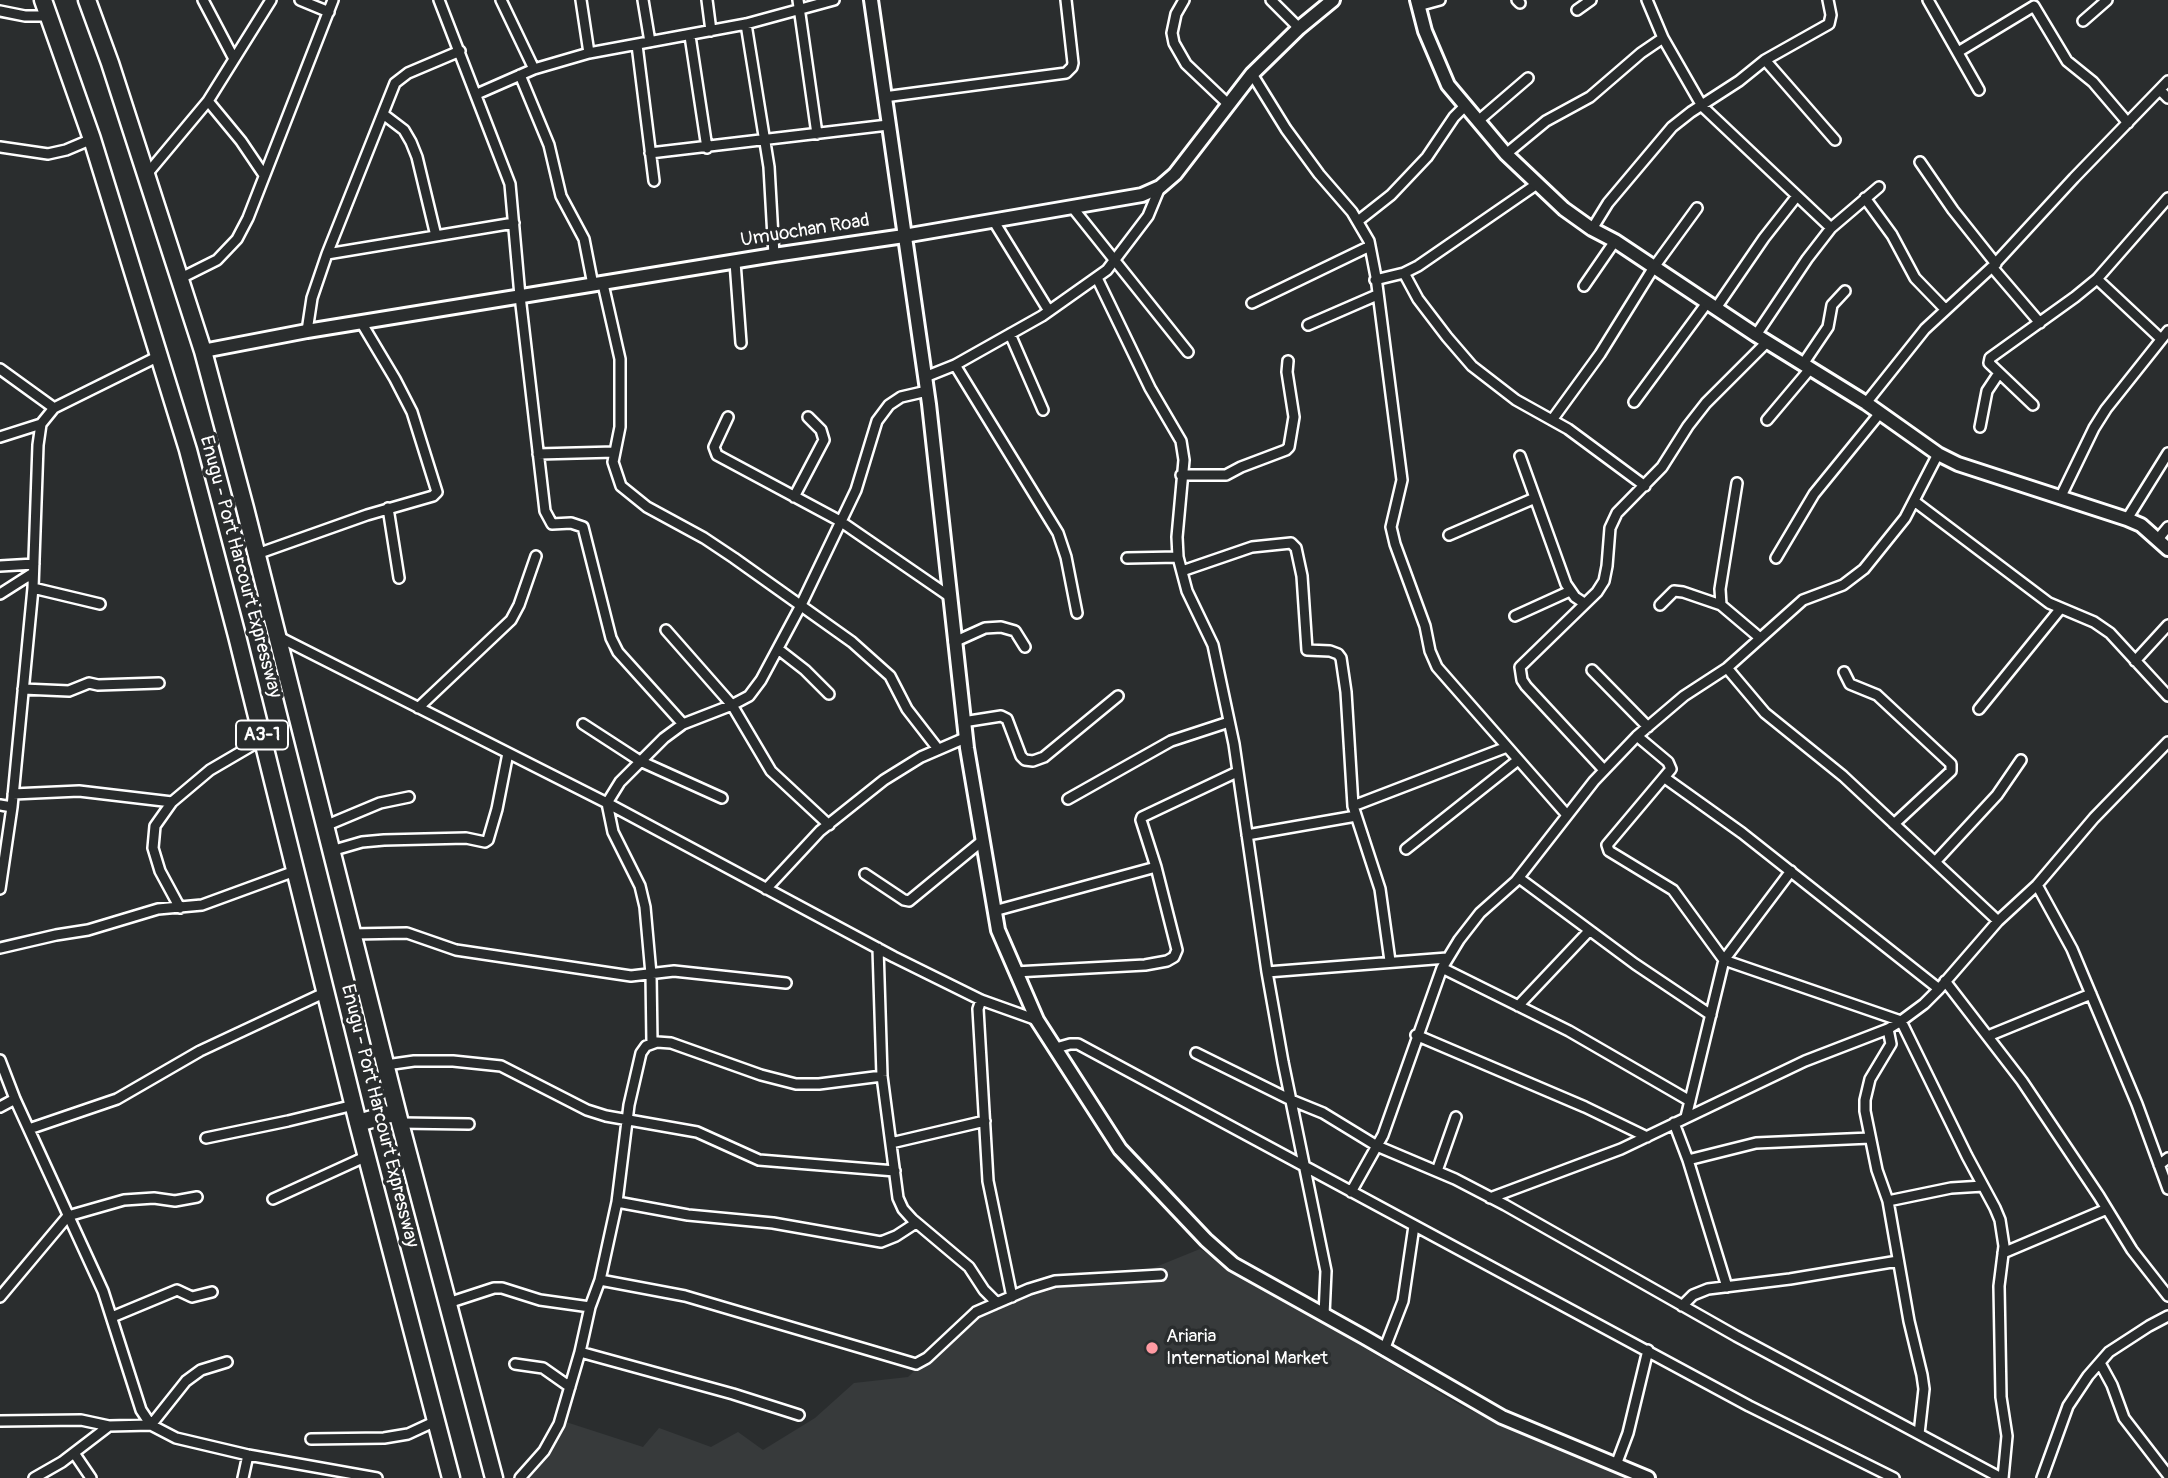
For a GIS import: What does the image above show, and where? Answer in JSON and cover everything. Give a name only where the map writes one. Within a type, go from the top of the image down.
[{"type":"highway","name":"Enugu - Port Harcourt Expressway","points":[[87,0],[147,174],[203,351],[494,1478]]},
{"type":"highway","name":"Enugu - Port Harcourt Expressway","points":[[46,8],[92,139],[188,450],[358,1123],[451,1478]]},
{"type":"highway","points":[[358,1123],[399,1117]]},
{"type":"street","points":[[203,0],[234,59]]},
{"type":"street","points":[[147,174],[208,101],[271,0]]},
{"type":"street","points":[[300,0],[329,12]]},
{"type":"street","points":[[179,279],[217,260],[237,239],[248,218],[333,0]]},
{"type":"street","points":[[439,0],[510,184],[545,511],[552,524],[578,524],[585,532],[611,638],[618,652],[683,724]]},
{"type":"street","points":[[501,0],[534,69]]},
{"type":"street","points":[[582,0],[589,53]]},
{"type":"street","points":[[643,0],[650,43]]},
{"type":"street","points":[[707,0],[711,31]]},
{"type":"street","points":[[477,94],[534,69],[589,53],[746,24],[799,5],[834,0]]},
{"type":"street","points":[[871,0],[926,384],[965,738],[998,930],[1037,1020],[1120,1149],[1233,1265],[1502,1417],[1648,1478]]},
{"type":"street","points":[[884,97],[1066,73],[1073,63],[1066,0]]},
{"type":"street","points":[[1184,0],[1176,15],[1172,33],[1174,43],[1186,64],[1228,103]]},
{"type":"street","points":[[1271,0],[1299,27]]},
{"type":"street","name":"Umuochan Road","points":[[203,351],[361,322],[774,254],[904,236],[1142,195],[1160,187],[1175,174],[1252,74],[1299,27],[1332,0]]},
{"type":"street","points":[[1440,0],[1418,3],[1441,73],[1506,154],[1564,209],[1807,367],[1866,402],[1938,454],[1958,464],[2127,519],[2141,525],[2168,549]]},
{"type":"street","points":[[1577,10],[1591,0]]},
{"type":"street","points":[[1647,0],[1663,38],[1702,106],[1831,228]]},
{"type":"street","points":[[1592,229],[1608,203],[1672,127],[1765,60],[1829,24],[1831,15],[1828,0]]},
{"type":"street","points":[[1928,0],[1979,90]]},
{"type":"street","points":[[2083,21],[2096,3],[2107,0]]},
{"type":"street","points":[[799,5],[817,134]]},
{"type":"street","points":[[1958,52],[2034,6],[2067,61],[2093,82],[2128,123]]},
{"type":"street","points":[[0,11],[25,16],[46,8]]},
{"type":"street","points":[[746,24],[771,187],[774,254]]},
{"type":"street","points":[[690,36],[707,148]]},
{"type":"street","points":[[1506,154],[1546,121],[1590,97],[1641,52],[1663,38]]},
{"type":"street","points":[[637,45],[654,181]]},
{"type":"street","points":[[307,331],[312,298],[327,254],[396,83],[401,77],[460,51]]},
{"type":"street","points":[[1765,60],[1835,140]]},
{"type":"street","points":[[1252,74],[1310,163],[1358,221],[1370,246],[1402,480],[1391,522],[1395,544],[1425,626],[1430,651],[1437,667],[1567,816]]},
{"type":"street","points":[[520,75],[549,145],[561,196],[584,239],[620,359],[620,427],[613,462],[621,486],[647,507],[724,551],[852,642],[887,673],[907,709],[939,749]]},
{"type":"street","points":[[1478,121],[1528,78]]},
{"type":"street","points":[[1866,402],[1925,329],[1994,266],[2168,81]]},
{"type":"street","points":[[2160,90],[2168,98]]},
{"type":"street","points":[[208,101],[241,141],[264,175]]},
{"type":"street","points":[[1358,221],[1391,195],[1427,158],[1454,117],[1465,106]]},
{"type":"street","points":[[383,114],[404,130],[411,142],[436,236]]},
{"type":"street","points":[[650,153],[888,125]]},
{"type":"street","points":[[0,147],[48,154],[92,139]]},
{"type":"street","points":[[1920,162],[1994,266],[2040,323]]},
{"type":"street","points":[[1375,280],[1404,273],[1418,266],[1537,184]]},
{"type":"street","points":[[652,1043],[651,974],[643,896],[613,832],[607,803],[620,782],[640,761],[683,724],[732,705],[749,695],[761,680],[800,607],[856,490],[874,429],[882,413],[901,397],[1049,311],[1097,278],[1115,261],[1148,216],[1160,187]]},
{"type":"street","points":[[1604,770],[1526,686],[1520,667],[1597,592],[1604,581],[1613,521],[1617,513],[1662,467],[1688,426],[1762,338],[1807,259],[1831,228],[1879,187]]},
{"type":"street","points":[[1634,402],[1797,197]]},
{"type":"street","points":[[1865,198],[1892,235],[1915,278],[1945,309]]},
{"type":"street","points":[[2033,405],[1989,363],[1990,358],[2097,279],[2168,198]]},
{"type":"street","points":[[1072,207],[1188,352]]},
{"type":"street","points":[[1552,420],[1624,319],[1654,267],[1697,208]]},
{"type":"street","points":[[993,220],[1049,311]]},
{"type":"street","points":[[327,254],[513,223]]},
{"type":"street","points":[[1584,286],[1615,241]]},
{"type":"street","points":[[1252,303],[1370,246]]},
{"type":"street","points":[[735,262],[741,343]]},
{"type":"street","points":[[1404,273],[1418,299],[1472,366],[1516,400],[1569,429],[1645,486]]},
{"type":"street","points":[[1097,278],[1150,388],[1181,441],[1184,460],[1177,537],[1178,557],[1187,591],[1213,645],[1229,722],[1267,972],[1326,1271],[1324,1315]]},
{"type":"street","points":[[2097,279],[2161,339]]},
{"type":"street","points":[[1767,420],[1807,367],[1828,327],[1832,305],[1845,291]]},
{"type":"street","points":[[1308,325],[1377,295]]},
{"type":"street","points":[[257,554],[388,508],[433,496],[437,492],[412,412],[361,322]]},
{"type":"street","points":[[2061,496],[2106,409],[2168,331]]},
{"type":"street","points":[[1010,334],[1043,410]]},
{"type":"street","points":[[0,889],[12,807],[33,588],[41,425],[54,408],[159,356]]},
{"type":"street","points":[[1181,475],[1226,475],[1289,447],[1294,417],[1287,372],[1288,360]]},
{"type":"street","points":[[956,365],[1063,544],[1077,613]]},
{"type":"street","points":[[0,369],[54,408]]},
{"type":"street","points":[[1980,427],[1987,391],[1999,373]]},
{"type":"street","points":[[1776,558],[1814,494],[1880,413]]},
{"type":"street","points":[[728,417],[714,447],[717,455],[840,521],[949,596]]},
{"type":"street","points":[[794,497],[824,440],[821,430],[808,417]]},
{"type":"street","points":[[0,437],[41,425]]},
{"type":"street","points":[[538,454],[615,452]]},
{"type":"street","points":[[2127,519],[2168,453]]},
{"type":"street","points":[[1352,1192],[1383,1135],[1416,1035],[1442,968],[1480,912],[1519,878],[1604,770],[1637,736],[1684,696],[1727,667],[1803,600],[1843,585],[1864,569],[1905,518],[1938,454]]},
{"type":"street","points":[[1520,456],[1570,590],[1584,603]]},
{"type":"street","points":[[1721,605],[1720,589],[1737,483]]},
{"type":"street","points":[[1449,535],[1535,498]]},
{"type":"street","points":[[1914,501],[2049,603],[2094,622],[2110,634],[2168,696]]},
{"type":"street","points":[[388,508],[399,578]]},
{"type":"street","points":[[2158,539],[2168,527]]},
{"type":"street","points":[[1182,571],[1252,547],[1291,543],[1295,546],[1302,576],[1307,650],[1330,651],[1341,658],[1346,692],[1354,811],[1380,889],[1390,961]]},
{"type":"street","points":[[418,708],[511,620],[536,556]]},
{"type":"street","points":[[1127,558],[1178,557]]},
{"type":"street","points":[[0,566],[34,569]]},
{"type":"street","points":[[0,594],[34,569]]},
{"type":"street","points":[[33,588],[100,604]]},
{"type":"street","points":[[1515,615],[1570,590]]},
{"type":"street","points":[[1660,605],[1674,591],[1684,592],[1721,605],[1760,638]]},
{"type":"street","points":[[1979,709],[2061,608]]},
{"type":"street","points":[[2135,660],[2168,625]]},
{"type":"street","points":[[954,642],[985,628],[1000,627],[1015,631],[1025,647]]},
{"type":"street","points":[[666,630],[732,705],[771,771],[829,824]]},
{"type":"street","points":[[277,636],[607,803],[878,948],[981,1000],[1037,1020]]},
{"type":"street","points":[[778,649],[805,670],[829,694]]},
{"type":"street","points":[[1727,667],[1765,713],[1843,776],[1998,921]]},
{"type":"street","points":[[1592,670],[1648,727]]},
{"type":"street","points":[[1844,672],[1850,684],[1877,695],[1951,764],[1951,771],[1894,824]]},
{"type":"street","points":[[23,689],[69,691],[89,683],[159,683]]},
{"type":"street","points":[[963,722],[1001,716],[1007,719],[1021,756],[1025,760],[1033,761],[1044,757],[1118,696]]},
{"type":"street","points":[[1068,799],[1171,740],[1229,722]]},
{"type":"street","points":[[583,724],[640,761],[722,798]]},
{"type":"street","points":[[1196,1053],[1322,1113],[1377,1146],[1437,1171],[1490,1198],[1682,1306],[2002,1478],[2007,1436],[2001,1397],[1998,1286],[2003,1253],[2000,1220],[1900,1021],[1724,960],[1677,893],[1607,848],[1671,769],[1668,762],[1637,736]]},
{"type":"street","points":[[766,889],[829,824],[884,780],[921,757],[965,738]]},
{"type":"street","points":[[180,908],[160,871],[153,848],[155,826],[172,802],[211,770],[262,739]]},
{"type":"street","points":[[1490,1198],[1647,1137],[1805,1061],[1888,1029],[1900,1021],[1924,1004],[1998,921],[2037,885],[2094,818],[2168,742]]},
{"type":"street","points":[[1247,835],[1354,811],[1384,796],[1507,747]]},
{"type":"street","points":[[331,851],[362,842],[384,840],[466,838],[485,842],[488,840],[497,809],[508,753]]},
{"type":"street","points":[[1406,849],[1518,760]]},
{"type":"street","points":[[1935,862],[1997,795],[2021,760]]},
{"type":"street","points":[[1015,972],[1145,965],[1174,957],[1177,950],[1156,867],[1140,823],[1142,817],[1237,772]]},
{"type":"street","points":[[1665,778],[1942,985],[2022,1081],[2132,1250],[2168,1296]]},
{"type":"street","points":[[13,794],[79,790],[172,802]]},
{"type":"street","points":[[325,827],[380,803],[409,797]]},
{"type":"street","points":[[0,805],[12,807]]},
{"type":"street","points":[[865,874],[909,901],[982,841]]},
{"type":"street","points":[[994,911],[1156,867]]},
{"type":"street","points":[[0,948],[88,930],[158,909],[202,905],[295,871]]},
{"type":"street","points":[[1686,1117],[1724,960],[1791,872]]},
{"type":"street","points":[[1519,878],[1711,1016]]},
{"type":"street","points":[[2037,885],[2072,949],[2137,1104],[2168,1189]]},
{"type":"street","points":[[1518,1006],[1589,930]]},
{"type":"street","points":[[352,934],[407,933],[456,950],[631,976],[684,971],[786,984]]},
{"type":"street","points":[[878,948],[882,1076],[898,1198],[903,1209],[916,1223],[969,1267],[984,1290],[997,1303]]},
{"type":"street","points":[[1267,972],[1447,958]]},
{"type":"street","points":[[1442,968],[1569,1031],[1690,1101]]},
{"type":"street","points":[[29,1129],[117,1099],[200,1051],[326,992]]},
{"type":"street","points":[[1987,1036],[2091,994]]},
{"type":"street","points":[[981,1000],[978,1009],[988,1181],[1012,1297]]},
{"type":"street","points":[[1888,1029],[1891,1044],[1870,1079],[1865,1100],[1870,1138],[1888,1201],[1924,1389],[1919,1434]]},
{"type":"street","points":[[1416,1035],[1585,1107],[1647,1137]]},
{"type":"street","points":[[520,1478],[554,1436],[580,1352],[590,1307],[600,1280],[617,1202],[628,1120],[641,1054],[652,1043],[671,1043],[761,1075],[796,1084],[819,1084],[882,1076]]},
{"type":"street","points":[[1056,1048],[1078,1044],[1749,1406],[1894,1478]]},
{"type":"street","points":[[0,1060],[15,1099],[103,1291],[141,1410],[151,1425]]},
{"type":"street","points":[[386,1065],[414,1061],[453,1061],[501,1066],[587,1110],[706,1135],[758,1160],[895,1171]]},
{"type":"street","points":[[0,1107],[15,1099]]},
{"type":"street","points":[[206,1138],[288,1122],[354,1105]]},
{"type":"street","points":[[399,1117],[469,1124]]},
{"type":"street","points":[[1437,1171],[1456,1117]]},
{"type":"street","points":[[891,1143],[985,1121]]},
{"type":"street","points":[[1674,1123],[1727,1287]]},
{"type":"street","points":[[1688,1160],[1756,1143],[1870,1138]]},
{"type":"street","points":[[273,1199],[367,1156]]},
{"type":"street","points":[[2159,1165],[2168,1158]]},
{"type":"street","points":[[1888,1201],[1951,1188],[1983,1186]]},
{"type":"street","points":[[0,1297],[68,1216],[124,1200],[153,1198],[175,1201],[197,1197]]},
{"type":"street","points":[[617,1202],[688,1215],[774,1223],[881,1242],[916,1223]]},
{"type":"street","points":[[2003,1253],[2107,1209]]},
{"type":"street","points":[[1384,1350],[1403,1301],[1414,1226]]},
{"type":"street","points":[[1682,1306],[1698,1292],[1898,1261]]},
{"type":"street","points":[[600,1280],[685,1296],[916,1363],[927,1358],[976,1312],[1055,1281],[1161,1275]]},
{"type":"street","points":[[448,1303],[494,1288],[502,1288],[540,1300],[590,1307]]},
{"type":"street","points":[[112,1317],[177,1290],[192,1297],[212,1292]]},
{"type":"street","points":[[2042,1478],[2068,1406],[2088,1376],[2109,1352],[2168,1316]]},
{"type":"street","points":[[1616,1465],[1629,1433],[1648,1350]]},
{"type":"street","points":[[580,1352],[799,1415]]},
{"type":"street","points":[[151,1425],[186,1381],[201,1370],[227,1362]]},
{"type":"street","points":[[2100,1363],[2112,1385],[2123,1418],[2168,1475]]},
{"type":"street","points":[[515,1364],[543,1368],[570,1387]]},
{"type":"street","points":[[0,1421],[81,1420],[108,1426],[151,1425],[176,1437],[248,1455],[377,1478]]},
{"type":"street","points":[[311,1438],[384,1438],[408,1434],[436,1421]]},
{"type":"street","points":[[34,1478],[74,1453],[108,1426]]},
{"type":"street","points":[[74,1453],[92,1478]]},
{"type":"street","points":[[243,1478],[248,1455]]},
{"type":"shaded area","name":"Ariaria International Market","points":[[1200,1249],[1463,1407],[1626,1478],[527,1478],[536,1469],[566,1422],[643,1447],[659,1428],[711,1447],[738,1432],[763,1450],[815,1418],[854,1383],[908,1377],[970,1318],[1030,1285],[1136,1275]]},
{"type":"place","name":"Ariaria International Market","points":[[1152,1348]]}]
